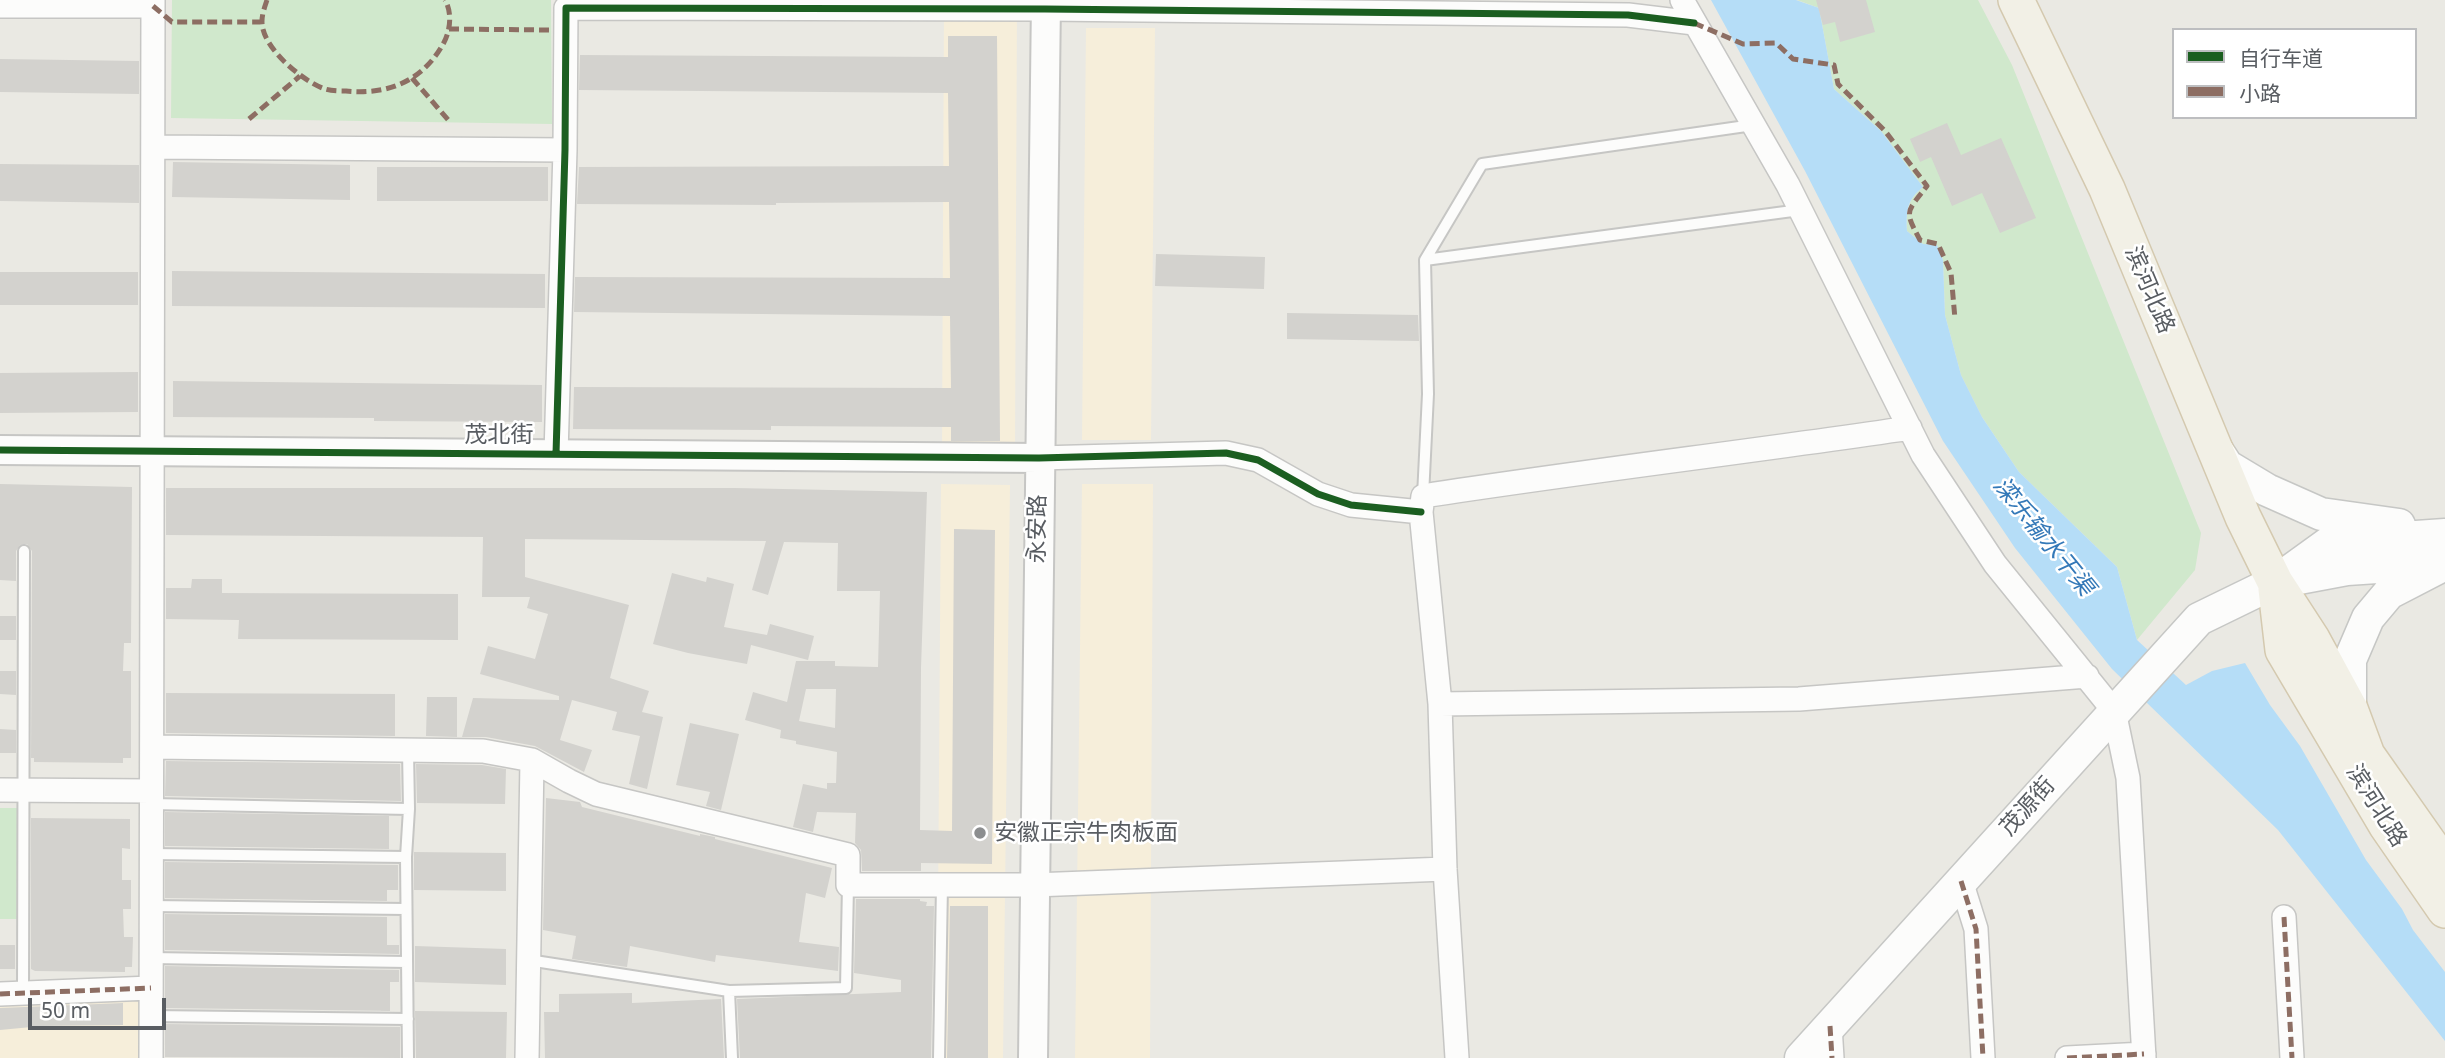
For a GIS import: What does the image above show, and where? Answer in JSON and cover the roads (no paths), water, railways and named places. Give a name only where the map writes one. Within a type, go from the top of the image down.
[{"type":"main road","name":"滨河北路","points":[[2016,0],[2107,189],[2243,517],[2275,582],[2312,639],[2350,709],[2367,755],[2445,866]]},
{"type":"main road","points":[[2214,447],[2227,466],[2267,490],[2321,514],[2445,533]]},
{"type":"main road","name":"茂源街","points":[[1801,1058],[2199,619],[2275,582],[2329,543],[2445,533]]},
{"type":"main road","points":[[2350,709],[2350,660],[2368,618],[2389,593],[2445,563]]},
{"type":"main road","name":"茂源街","points":[[2275,582],[2347,569],[2445,563]]},
{"type":"main road","name":"滨河北路","points":[[2275,582],[2283,650],[2387,826],[2445,910]]},
{"type":"street","points":[[1682,0],[1800,210],[1923,455],[1995,564],[2115,710],[2128,778],[2144,1056],[2067,1058]]},
{"type":"street","points":[[0,6],[153,3],[151,1058]]},
{"type":"street","points":[[556,454],[565,150],[566,8],[1046,4],[1628,15],[1694,23]]},
{"type":"street","name":"永安路","points":[[1033,1058],[1046,4]]},
{"type":"street","points":[[153,147],[565,150]]},
{"type":"street","points":[[1039,458],[1226,453],[1258,460],[1318,494],[1351,505],[1422,504],[1592,470],[1763,450],[1910,428]]},
{"type":"street","name":"茂北街","points":[[0,450],[1039,458]]},
{"type":"street","points":[[1422,504],[1440,704],[1445,869],[1457,1058]]},
{"type":"street","points":[[1440,704],[1799,699],[2087,676]]},
{"type":"street","points":[[152,747],[483,751],[532,760],[596,794],[848,855],[848,885],[1034,885],[1445,869]]},
{"type":"street","points":[[527,1058],[532,760]]},
{"type":"street","points":[[0,790],[151,798]]},
{"type":"street","points":[[1961,880],[1976,929],[1983,1058]]},
{"type":"street","points":[[2284,916],[2292,1058]]},
{"type":"street","points":[[0,994],[151,988]]},
{"type":"street","points":[[1830,1026],[1832,1058]]},
{"type":"lane","points":[[1422,504],[1428,394],[1425,260],[1482,164],[1753,125]]},
{"type":"lane","points":[[1425,260],[1800,210]]},
{"type":"lane","points":[[23,993],[24,551]]},
{"type":"lane","points":[[408,750],[408,1058]]},
{"type":"lane","points":[[151,798],[409,809]]},
{"type":"lane","points":[[151,854],[406,858]]},
{"type":"lane","points":[[528,960],[729,991],[846,988],[848,885]]},
{"type":"lane","points":[[939,1058],[942,885]]},
{"type":"lane","points":[[151,906],[407,909]]},
{"type":"lane","points":[[151,958],[407,962]]},
{"type":"lane","points":[[729,991],[732,1058]]},
{"type":"lane","points":[[151,1016],[408,1019]]},
{"type":"water","name":"滦乐输水干渠","points":[[1711,0],[1796,0],[1819,8],[1834,89],[1881,131],[1923,187],[1909,206],[1907,231],[1923,244],[1937,245],[1943,260],[1945,315],[1961,375],[1982,417],[2019,472],[2117,567],[2137,640],[2186,685],[2212,671],[2245,663],[2270,705],[2300,746],[2366,860],[2445,972],[2445,1041],[2278,830],[2112,669],[2015,548],[1943,441],[1805,171]]},
{"type":"place","name":"安徽正宗牛肉板面","points":[[980,833]]}]
